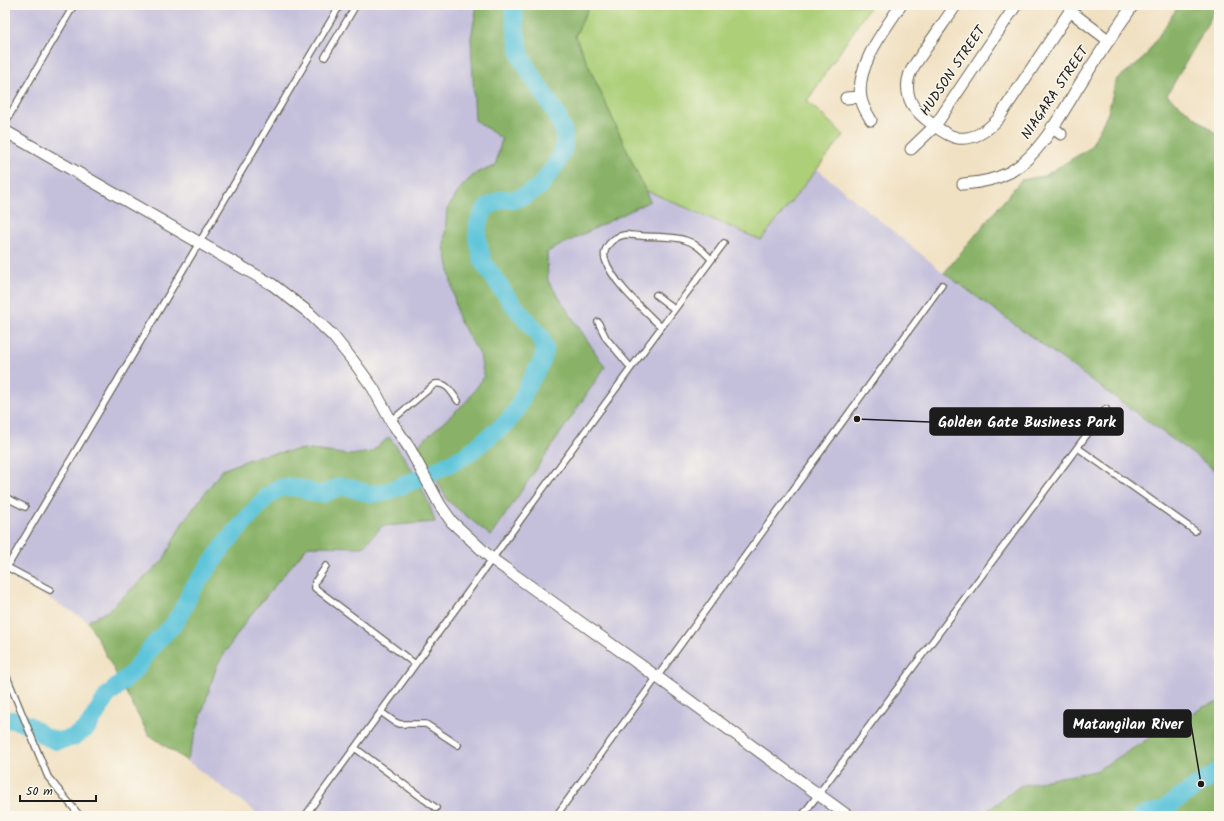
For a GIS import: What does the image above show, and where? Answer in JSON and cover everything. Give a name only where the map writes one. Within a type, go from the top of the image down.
[{"type":"street","points":[[871,120],[860,97],[862,78],[868,59],[876,43],[901,5]]},
{"type":"street","points":[[956,5],[913,67],[908,79],[908,92],[912,104],[923,116],[945,133],[957,138],[970,137],[992,126],[1007,108],[1072,8],[1108,40]]},
{"type":"street","name":"HUDSON STREET","points":[[912,150],[935,126],[1016,5]]},
{"type":"street","name":"NIAGARA STREET","points":[[963,184],[979,183],[1011,172],[1024,162],[1057,130],[1108,40],[1133,5]]},
{"type":"street","points":[[846,98],[860,97]]},
{"type":"street","points":[[5,131],[198,243],[274,285],[308,312],[333,336],[373,388],[391,421],[410,449],[440,505],[452,522],[492,559],[848,816]]},
{"type":"lane","points":[[5,123],[74,5]]},
{"type":"lane","points":[[50,590],[6,566],[340,5]]},
{"type":"lane","points":[[324,57],[356,5]]},
{"type":"lane","points":[[661,326],[625,290],[609,268],[604,258],[604,252],[608,244],[614,239],[623,235],[683,239],[700,248],[711,259]]},
{"type":"lane","points":[[306,816],[661,326],[724,243]]},
{"type":"lane","points":[[556,816],[942,285]]},
{"type":"lane","points":[[656,295],[674,309]]},
{"type":"lane","points":[[598,322],[606,338],[631,368]]},
{"type":"lane","points":[[391,421],[435,384],[441,383],[444,385],[458,401]]},
{"type":"lane","points":[[802,816],[1106,409]]},
{"type":"lane","points":[[1078,448],[1195,532]]},
{"type":"lane","points":[[5,497],[25,507]]},
{"type":"lane","points":[[326,566],[315,582],[315,588],[416,664]]},
{"type":"lane","points":[[5,672],[48,777],[80,816]]},
{"type":"lane","points":[[381,712],[400,724],[426,724],[458,745]]},
{"type":"lane","points":[[355,748],[436,808]]},
{"type":"shaded area","points":[[5,5],[477,5],[471,38],[502,139],[495,166],[476,173],[444,245],[458,318],[480,355],[484,377],[467,401],[418,445],[605,368],[548,281],[547,252],[649,201],[645,190],[761,240],[817,169],[944,273],[1219,473],[1219,702],[1203,707],[1189,716],[1173,723],[1096,771],[1020,786],[981,816],[261,816],[187,761],[217,665],[248,618],[309,546],[363,547],[381,526],[435,522],[389,437],[371,451],[351,455],[304,449],[181,525],[163,561],[106,612],[88,621],[5,573]]},
{"type":"green space","points":[[477,5],[590,5],[575,36],[650,201],[547,252],[548,281],[605,367],[491,536],[448,501],[418,445],[467,401],[484,377],[480,355],[458,318],[444,245],[447,209],[463,185],[476,173],[495,166],[502,139],[475,120],[471,38]]},
{"type":"green space","points":[[590,5],[871,5],[807,101],[844,135],[761,240],[645,190],[575,36]]},
{"type":"green space","points":[[1179,5],[1217,5],[1204,31],[1167,95],[1219,136],[1219,473],[944,273],[1021,180],[1044,176],[1090,148],[1108,113],[1116,80],[1144,58]]},
{"type":"green space","points":[[389,437],[403,456],[422,489],[432,511],[435,522],[382,526],[363,547],[308,546],[248,618],[217,665],[187,761],[148,734],[88,621],[106,612],[163,561],[181,525],[222,470],[258,456],[304,449],[351,455],[371,452]]},
{"type":"green space","points":[[1219,702],[1219,816],[981,816],[1020,786],[1096,771],[1174,723],[1203,707]]},
{"type":"waterway","points":[[5,720],[15,720],[28,725],[44,736],[56,741],[72,738],[87,728],[107,696],[134,671],[155,643],[173,625],[184,607],[191,591],[226,543],[259,505],[279,488],[292,487],[303,489],[312,493],[323,494],[341,486],[370,494],[383,493],[421,478],[465,456],[505,424],[516,411],[528,385],[542,361],[545,350],[541,337],[510,301],[483,262],[477,238],[478,223],[485,209],[494,203],[503,199],[513,200],[526,195],[539,187],[557,163],[564,147],[564,133],[556,113],[521,57],[513,5]]},
{"type":"waterway","points":[[1142,816],[1162,810],[1219,771]]},
{"type":"place","name":"Golden Gate Business Park","points":[[857,419]]},
{"type":"place","name":"Matangilan River","points":[[1201,784]]}]
